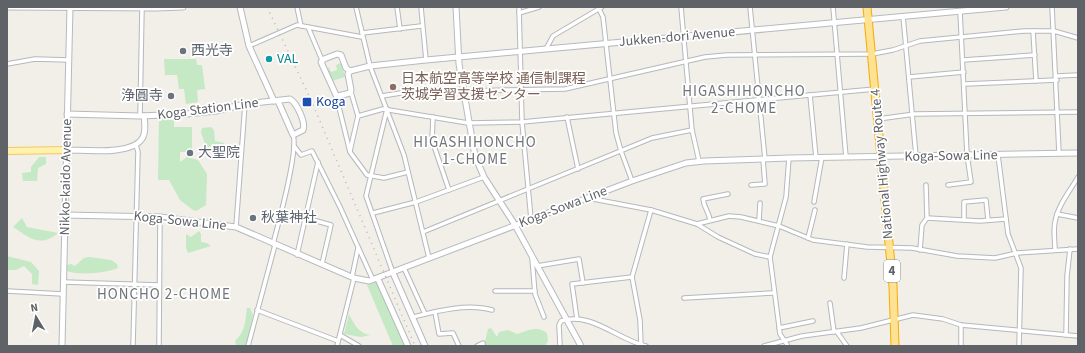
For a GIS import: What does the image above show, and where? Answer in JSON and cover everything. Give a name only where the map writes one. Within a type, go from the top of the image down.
[{"type":"highway","name":"National Highway Route 4","points":[[867,7],[890,248],[895,346]]},
{"type":"main road","points":[[8,7],[183,7]]},
{"type":"main road","name":"Nikko-kaido Avenue","points":[[62,346],[70,7]]},
{"type":"main road","points":[[240,7],[249,46],[293,135]]},
{"type":"main road","points":[[456,7],[458,57],[468,123],[475,156],[484,177],[515,225],[581,346]]},
{"type":"main road","name":"Jukken-dori Avenue","points":[[350,71],[370,66],[426,60],[1006,7]]},
{"type":"main road","points":[[340,54],[347,70],[350,71],[348,74],[351,92],[338,96],[336,95],[322,64],[322,60],[340,54]]},
{"type":"main road","name":"Koga Station Line","points":[[136,146],[144,133],[142,116],[210,112],[245,104],[290,99],[295,103],[305,127],[302,131],[293,135]]},
{"type":"main road","points":[[67,114],[142,116]]},
{"type":"main road","points":[[7,151],[118,150],[136,146]]},
{"type":"main road","name":"Koga-Sowa Line","points":[[65,215],[160,217],[236,227],[274,245],[353,278],[364,281],[376,279],[393,273],[672,166],[699,161],[822,157],[1078,153]]},
{"type":"main road","points":[[393,273],[425,346]]},
{"type":"main road","points":[[376,279],[408,346]]},
{"type":"street","points":[[297,7],[301,26]]},
{"type":"street","points":[[356,7],[370,66],[400,141],[430,258]]},
{"type":"street","points":[[397,7],[400,29]]},
{"type":"street","points":[[421,7],[421,26],[426,60]]},
{"type":"street","points":[[519,7],[522,122],[531,219]]},
{"type":"street","points":[[519,13],[534,10],[539,7]]},
{"type":"street","points":[[681,7],[692,130],[699,161]]},
{"type":"street","points":[[750,7],[765,184],[751,185]]},
{"type":"street","points":[[833,7],[846,157]]},
{"type":"street","points":[[1052,7],[1057,78],[1059,153]]},
{"type":"street","points":[[142,8],[142,116]]},
{"type":"street","points":[[546,49],[553,36],[600,8],[603,17],[614,113],[621,151],[632,181]]},
{"type":"street","points":[[948,184],[971,182],[967,155],[965,84],[960,11]]},
{"type":"street","points":[[903,16],[916,156]]},
{"type":"street","points":[[249,46],[297,25],[362,35],[421,26]]},
{"type":"street","points":[[308,27],[322,60]]},
{"type":"street","points":[[1033,31],[1036,81]]},
{"type":"street","points":[[382,96],[402,93],[565,90],[686,61],[721,55],[872,54],[893,50],[920,41],[962,36],[1033,31],[1054,31],[1078,38]]},
{"type":"street","points":[[963,60],[1035,55]]},
{"type":"street","points":[[7,64],[35,59],[69,60]]},
{"type":"street","points":[[909,77],[964,72]]},
{"type":"street","points":[[965,84],[1036,81],[1078,75]]},
{"type":"street","points":[[358,116],[383,109],[468,123],[522,122],[875,89]]},
{"type":"street","points":[[350,152],[358,116],[351,92]]},
{"type":"street","points":[[336,95],[350,152],[367,175],[384,178],[408,172]]},
{"type":"street","points":[[810,95],[816,158]]},
{"type":"street","points":[[236,227],[245,104]]},
{"type":"street","points":[[387,110],[366,196],[393,273]]},
{"type":"street","points":[[878,119],[913,114],[1078,112]]},
{"type":"street","points":[[433,117],[432,140],[449,190]]},
{"type":"street","points":[[567,117],[578,169]]},
{"type":"street","points":[[423,232],[662,135],[692,130]]},
{"type":"street","points":[[248,346],[256,310],[274,245],[294,146],[293,135]]},
{"type":"street","points":[[133,346],[138,152],[136,146]]},
{"type":"street","points":[[294,146],[301,155],[312,152],[358,247],[376,279]]},
{"type":"street","points":[[998,155],[1008,234],[1017,254],[1021,268],[1019,346]]},
{"type":"street","points":[[814,202],[822,157]]},
{"type":"street","points":[[788,346],[783,341],[779,328],[773,293],[770,258],[786,198],[789,158]]},
{"type":"street","points":[[297,254],[318,162]]},
{"type":"street","points":[[373,213],[416,202],[484,177]]},
{"type":"street","points":[[1055,250],[1055,223],[1057,214],[1068,191],[1078,177]]},
{"type":"street","points":[[920,250],[922,225],[928,218],[926,185]]},
{"type":"street","points":[[710,220],[709,212],[704,208],[703,199],[728,194]]},
{"type":"street","points":[[587,198],[651,210],[697,224],[718,237],[755,254],[770,258]]},
{"type":"street","points":[[964,220],[964,202],[986,200],[988,220]]},
{"type":"street","points":[[759,221],[760,202]]},
{"type":"street","points":[[639,345],[640,320],[632,277],[651,210]]},
{"type":"street","points":[[808,238],[815,210]]},
{"type":"street","points":[[1057,214],[1078,218]]},
{"type":"street","points":[[697,224],[729,216],[741,217],[779,226],[808,238],[846,244],[920,250],[957,256],[995,258],[1017,254],[1078,249]]},
{"type":"street","points":[[159,346],[160,217]]},
{"type":"street","points":[[306,218],[331,224],[322,264]]},
{"type":"street","points":[[928,218],[964,220],[1006,219]]},
{"type":"street","points":[[844,278],[846,244]]},
{"type":"street","points":[[337,346],[353,278],[358,247]]},
{"type":"street","points":[[1066,335],[1070,249]]},
{"type":"street","points":[[532,257],[535,291],[544,317]]},
{"type":"street","points":[[537,266],[579,259],[583,283]]},
{"type":"street","points":[[404,268],[425,314]]},
{"type":"street","points":[[577,319],[572,284],[632,277]]},
{"type":"street","points":[[63,282],[159,286]]},
{"type":"street","points":[[495,291],[535,291]]},
{"type":"street","points":[[7,292],[63,294]]},
{"type":"street","points":[[684,298],[773,293]]},
{"type":"street","points":[[830,303],[836,332],[847,346]]},
{"type":"street","points":[[413,317],[435,312],[474,308],[492,310]]},
{"type":"street","points":[[256,310],[338,341]]},
{"type":"street","points":[[435,312],[439,334],[453,333],[459,346]]},
{"type":"street","points":[[764,346],[783,341],[861,328],[908,316],[922,315],[961,325],[1078,336]]},
{"type":"street","points":[[560,346],[559,325],[561,321],[577,319],[596,324],[639,345],[646,346]]},
{"type":"street","points":[[779,328],[813,320]]},
{"type":"street","points":[[961,325],[961,346]]},
{"type":"street","points":[[340,335],[359,346]]},
{"type":"street","points":[[477,346],[482,343],[483,346]]},
{"type":"green space","points":[[164,59],[196,59],[197,65],[202,65],[205,89],[197,90],[198,102],[186,104],[184,89],[179,89],[177,75],[165,75]]},
{"type":"green space","points":[[341,63],[345,77],[332,81],[328,68],[329,67],[331,72],[337,70],[336,65]]},
{"type":"green space","name":"大聖院","points":[[159,119],[174,120],[174,127],[192,127],[192,152],[180,152],[180,162],[187,157],[198,160],[207,174],[206,205],[196,211],[180,200],[169,180],[158,180]]},
{"type":"green space","points":[[211,127],[214,130],[215,141],[224,143],[222,153],[217,154],[207,150],[201,132],[202,128]]},
{"type":"green space","points":[[39,157],[46,157],[46,164],[38,168],[37,181],[23,181],[22,173],[31,172],[31,167]]},
{"type":"green space","points":[[22,218],[27,227],[58,233],[52,238],[46,240],[40,241],[30,238],[13,227]]},
{"type":"green space","points":[[199,231],[201,234],[201,242],[207,243],[211,246],[188,253],[186,248],[186,234],[191,237]]},
{"type":"green space","points":[[7,256],[31,262],[39,271],[38,285],[32,284],[32,274],[24,266],[16,270],[7,270]]},
{"type":"green space","points":[[89,257],[111,260],[117,264],[118,268],[91,273],[76,273],[65,270],[67,265],[71,264],[75,266],[84,258]]},
{"type":"green space","points":[[377,282],[405,346],[393,346],[367,285]]},
{"type":"green space","points":[[247,308],[250,308],[253,315],[246,346],[236,346],[235,341],[239,337],[244,326]]},
{"type":"green space","points":[[349,314],[359,330],[370,335],[361,337],[344,334]]},
{"type":"green space","points":[[491,328],[497,337],[499,332],[508,330],[517,334],[532,329],[540,329],[547,333],[548,341],[545,346],[484,346],[488,329]]},
{"type":"railway","points":[[267,7],[311,100],[415,346]]},
{"type":"place","name":"西光寺","points":[[183,51]]},
{"type":"place","name":"VAL","points":[[269,59]]},
{"type":"place","name":"日本航空高等学校 通信制課程 茨城学習支援センター","points":[[393,87]]},
{"type":"place","name":"浄圓寺","points":[[171,96]]},
{"type":"place","name":"Koga","points":[[307,102]]},
{"type":"place","name":"大聖院","points":[[190,153]]},
{"type":"place","name":"秋葉神社","points":[[253,218]]},
{"type":"district","name":"HIGASHIHONCHO 2-CHOME","points":[[744,100]]},
{"type":"district","name":"HIGASHIHONCHO 1-CHOME","points":[[475,150]]},
{"type":"district","name":"HONCHO 2-CHOME","points":[[164,294]]}]
